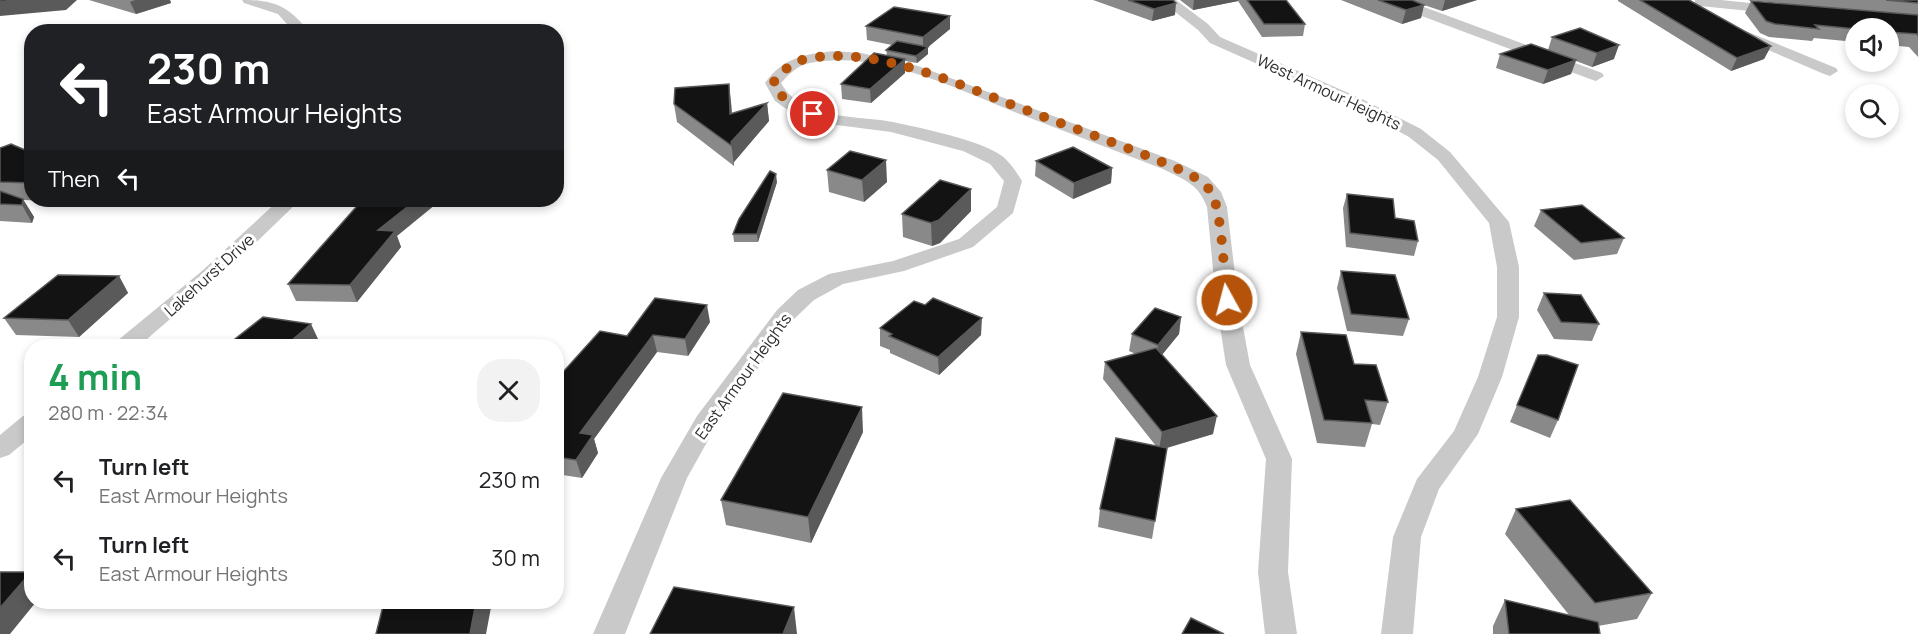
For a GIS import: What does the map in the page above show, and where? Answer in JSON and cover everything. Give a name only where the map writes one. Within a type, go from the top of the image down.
[{"type":"street","points":[[249,0],[283,11],[295,24]]},
{"type":"street","name":"West Armour Heights","points":[[1167,0],[1203,27],[1215,40],[1354,101],[1415,133],[1443,156],[1499,222],[1508,267],[1508,317],[1490,377],[1465,434],[1427,486],[1407,537],[1396,634]]},
{"type":"street","points":[[1392,0],[1596,76]]},
{"type":"street","points":[[1700,1],[1792,11]]},
{"type":"street","points":[[1700,1],[1727,24],[1747,36],[1830,71]]},
{"type":"street","name":"East Armour Heights","points":[[609,634],[674,478],[706,422],[786,315],[806,295],[837,279],[897,267],[966,243],[1006,209],[1013,181],[996,160],[969,147],[892,127],[829,118],[798,109],[781,98],[773,83],[785,67],[808,58],[834,57],[867,59],[921,71],[1169,165],[1201,182],[1211,192],[1217,207],[1227,300],[1238,364],[1279,459],[1273,573],[1281,634]]},
{"type":"street","name":"Lakehurst Drive","points":[[133,339],[253,236],[283,207]]},
{"type":"street","points":[[0,449],[24,429]]},
{"type":"building","points":[[0,0],[30,0],[0,2]]},
{"type":"building","points":[[1128,0],[1173,0],[1176,3],[1154,9]]},
{"type":"building","points":[[1247,0],[1286,0],[1305,24],[1264,24]]},
{"type":"building","points":[[1378,0],[1412,0],[1424,5],[1406,10]]},
{"type":"building","points":[[1640,0],[1689,0],[1771,46],[1737,58]]},
{"type":"building","points":[[1886,0],[1918,0],[1918,3]]},
{"type":"building","points":[[1751,1],[1918,15],[1918,36],[1917,34],[1899,33],[1899,18],[1845,18],[1845,28],[1815,25],[1819,29],[1766,21]]},
{"type":"building","points":[[894,7],[950,16],[923,37],[866,26]]},
{"type":"building","points":[[1580,28],[1619,45],[1597,53],[1552,37]]},
{"type":"building","points":[[897,41],[928,47],[916,56],[886,50]]},
{"type":"building","points":[[1531,44],[1576,60],[1548,70],[1500,54]]},
{"type":"building","points":[[874,53],[905,59],[870,89],[841,84]]},
{"type":"building","points":[[729,84],[730,114],[767,103],[731,142],[732,146],[674,104],[675,88]]},
{"type":"building","points":[[11,144],[24,150],[24,183],[0,182],[0,148]]},
{"type":"building","points":[[1073,147],[1112,168],[1074,183],[1036,161]]},
{"type":"building","points":[[850,151],[886,160],[862,180],[827,170]]},
{"type":"building","points":[[770,171],[776,174],[757,234],[733,234],[739,219]]},
{"type":"building","points":[[940,180],[971,189],[939,220],[931,223],[902,214]]},
{"type":"building","points":[[0,191],[23,199],[22,205],[0,204]]},
{"type":"building","points":[[1347,194],[1393,199],[1395,218],[1414,221],[1418,241],[1350,233]]},
{"type":"building","points":[[1582,205],[1624,238],[1581,243],[1541,210]]},
{"type":"building","points":[[356,207],[407,207],[378,230],[395,231],[350,285],[288,284]]},
{"type":"building","points":[[1341,271],[1395,275],[1409,319],[1351,314]]},
{"type":"building","points":[[58,275],[119,276],[68,320],[4,318]]},
{"type":"building","points":[[1544,293],[1581,295],[1599,324],[1561,322]]},
{"type":"building","points":[[655,298],[707,305],[685,339],[653,335],[580,433],[593,435],[576,460],[564,458],[564,371],[600,331],[627,336]]},
{"type":"building","points":[[933,298],[982,318],[938,357],[889,336],[892,334],[880,328],[914,301],[925,305]]},
{"type":"building","points":[[1155,308],[1181,317],[1158,345],[1132,334]]},
{"type":"building","points":[[263,317],[311,324],[293,339],[235,339]]},
{"type":"building","points":[[1301,332],[1346,335],[1354,364],[1376,365],[1388,402],[1365,400],[1372,423],[1324,420]]},
{"type":"building","points":[[1156,348],[1217,416],[1162,432],[1105,362]]},
{"type":"building","points":[[1538,355],[1547,355],[1578,365],[1558,420],[1517,405]]},
{"type":"building","points":[[783,393],[862,407],[808,517],[721,500]]},
{"type":"building","points":[[1116,438],[1167,448],[1155,521],[1100,509]]},
{"type":"building","points":[[1570,500],[1652,593],[1595,603],[1516,509]]},
{"type":"building","points":[[0,572],[24,572],[24,580],[0,608]]},
{"type":"building","points":[[674,587],[794,607],[783,634],[650,634]]},
{"type":"building","points":[[1505,600],[1598,622],[1600,634],[1509,634]]},
{"type":"building","points":[[382,609],[475,609],[470,634],[376,634]]},
{"type":"building","points":[[1191,618],[1224,634],[1182,634]]},
{"type":"route","points":[[813,114],[798,109],[781,98],[773,83],[785,67],[808,58],[867,59],[921,71],[1114,143],[1187,173],[1211,192],[1217,207],[1227,300]]}]
